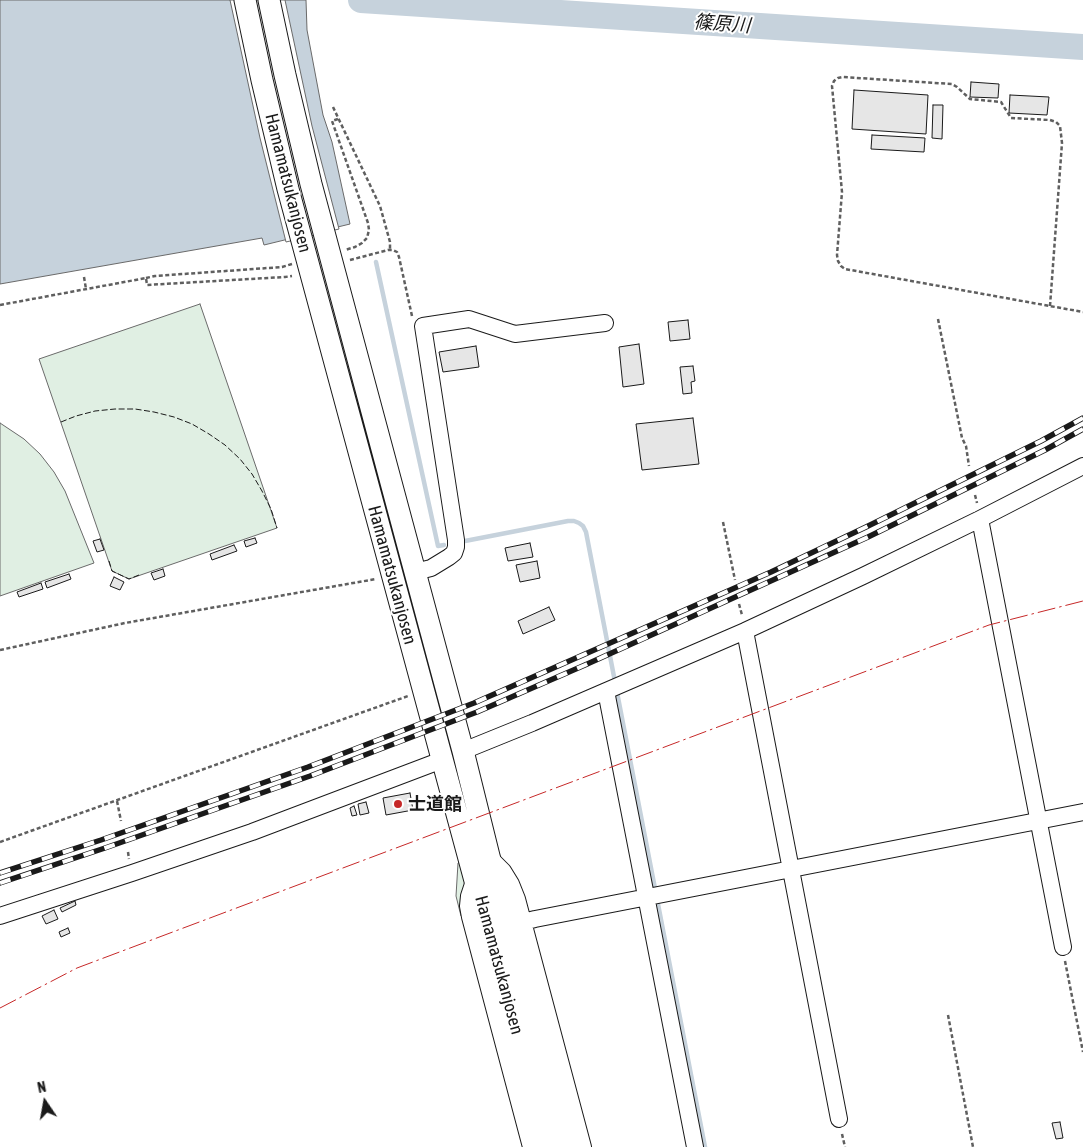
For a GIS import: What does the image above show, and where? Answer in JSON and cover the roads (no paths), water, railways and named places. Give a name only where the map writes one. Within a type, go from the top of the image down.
[{"type":"main road","name":"Hamamatsukanjosen","points":[[245,0],[300,260],[398,597],[475,878],[541,1087],[566,1147]]},
{"type":"main road","name":"Hamamatsukanjosen","points":[[269,0],[295,120],[336,251],[418,582],[489,856],[541,1087],[547,1147]]},
{"type":"main road","points":[[300,260],[336,251]]},
{"type":"main road","points":[[398,597],[418,582]]},
{"type":"street","points":[[418,582],[431,568],[454,553],[456,547],[423,326],[469,319],[515,334],[605,323]]},
{"type":"street","points":[[463,751],[744,631],[980,519],[1083,466]]},
{"type":"street","points":[[980,519],[1063,947]]},
{"type":"street","points":[[744,631],[839,1119]]},
{"type":"street","points":[[613,688],[653,896],[695,1147]]},
{"type":"street","points":[[0,916],[252,832],[442,760]]},
{"type":"street","points":[[523,922],[1083,812]]},
{"type":"street","points":[[489,856],[503,871],[511,884],[523,922],[583,1147]]},
{"type":"street","points":[[475,878],[469,896],[470,917],[531,1147]]},
{"type":"waterway","name":"篠原川","points":[[361,0],[1083,47]]},
{"type":"waterway","points":[[376,262],[438,546],[444,545]]},
{"type":"waterway","points":[[465,541],[568,521],[579,523],[586,532],[705,1147]]},
{"type":"railway","points":[[0,873],[101,840],[308,767],[474,703],[771,572],[1041,441],[1083,418]]},
{"type":"railway","points":[[0,883],[310,776],[477,712],[868,537],[1045,450],[1083,429]]},
{"type":"place","name":"士道館","points":[[398,804]]}]
